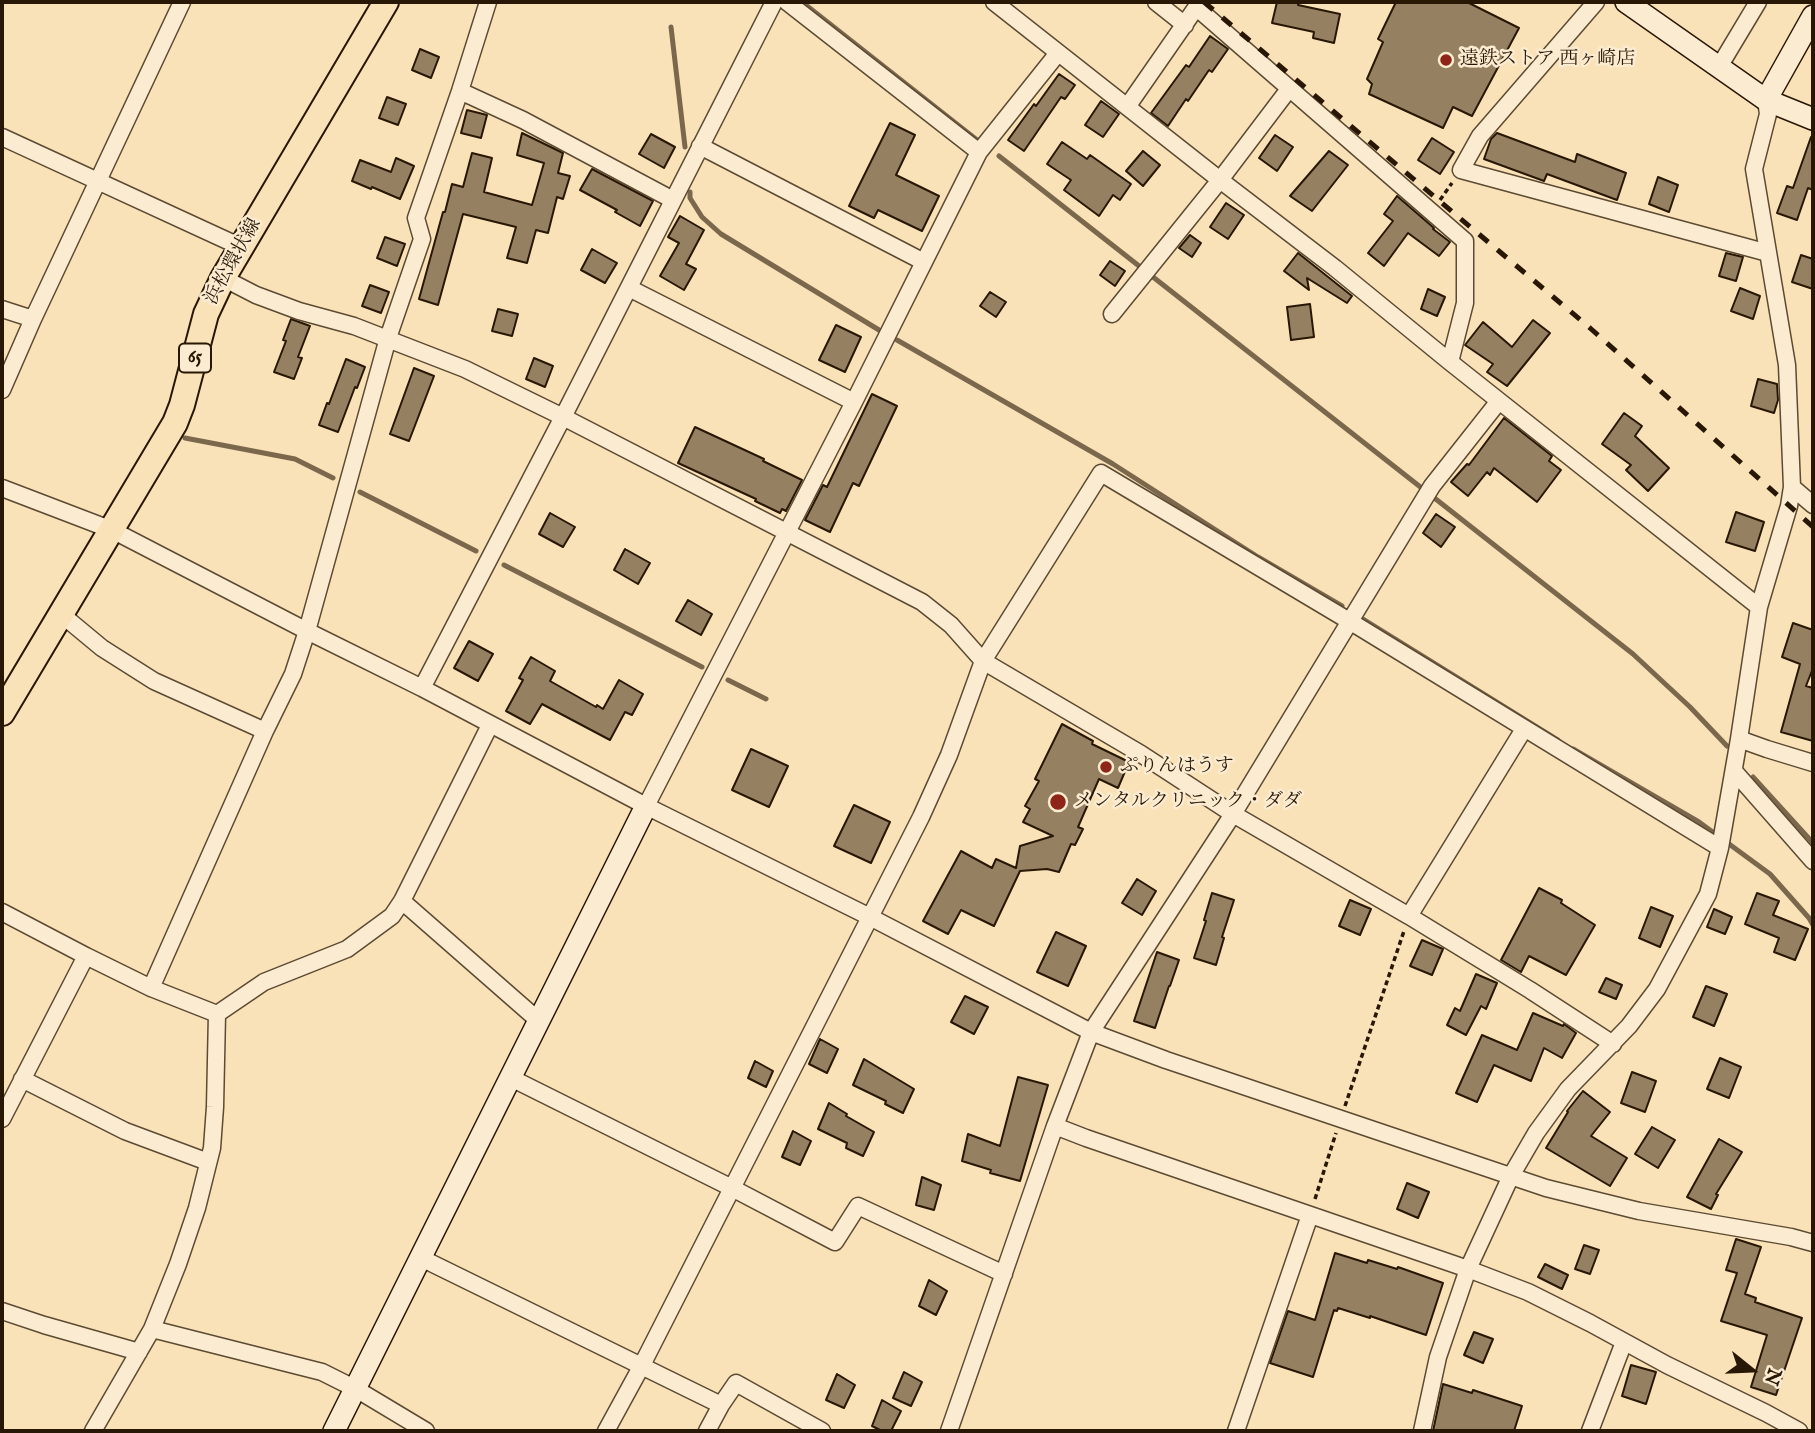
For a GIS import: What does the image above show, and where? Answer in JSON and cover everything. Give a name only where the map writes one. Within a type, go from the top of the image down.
[{"type":"main road","name":"浜松環状線","points":[[2,713],[175,424],[206,314],[223,278],[386,2]]},
{"type":"street","points":[[2,390],[182,2]]},
{"type":"street","points":[[151,988],[293,674],[388,338],[422,239],[416,218],[488,2]]},
{"type":"street","points":[[422,688],[774,2]]},
{"type":"street","points":[[787,2],[979,152]]},
{"type":"street","points":[[994,2],[1335,268],[1759,607]]},
{"type":"street","points":[[1157,2],[1185,25]]},
{"type":"street","points":[[1596,2],[1480,136],[1461,170],[1768,253]]},
{"type":"street","points":[[1626,2],[1766,100],[1813,119]]},
{"type":"street","points":[[1719,67],[1758,2]]},
{"type":"street","points":[[1127,107],[1199,5],[1289,89],[1465,241],[1465,303],[1450,362]]},
{"type":"street","points":[[1422,1431],[1438,1357],[1468,1269],[1511,1176],[1536,1133],[1568,1090],[1629,1026],[1657,989],[1708,894],[1724,831],[1759,607],[1789,506],[1792,487],[1787,365],[1754,169],[1768,114],[1766,100],[1813,16]]},
{"type":"street","points":[[334,1431],[646,806],[979,152],[1058,53]]},
{"type":"street","points":[[1112,314],[1289,89]]},
{"type":"street","points":[[460,91],[523,120],[673,200]]},
{"type":"street","points":[[2,137],[241,247]]},
{"type":"street","points":[[700,146],[924,262]]},
{"type":"street","points":[[223,278],[256,295],[388,338],[465,369],[922,602],[951,625],[983,661],[1141,754],[1233,814],[1531,990],[1613,1044]]},
{"type":"street","points":[[629,288],[854,402]]},
{"type":"street","points":[[2,309],[33,320]]},
{"type":"street","points":[[949,1431],[1055,1126],[1091,1032],[1233,814],[1429,491],[1499,401]]},
{"type":"street","points":[[606,1431],[921,817],[949,755],[983,661],[1101,473],[1720,848]]},
{"type":"street","points":[[1792,487],[1813,505]]},
{"type":"street","points":[[2,488],[112,530],[1091,1032],[1166,1060],[1546,1188],[1639,1211],[1813,1243]]},
{"type":"street","points":[[61,614],[102,648],[154,681],[265,731]]},
{"type":"street","points":[[216,1014],[264,982],[347,948],[392,916],[490,724]]},
{"type":"street","points":[[1409,916],[1524,729]]},
{"type":"street","points":[[1740,739],[1813,763]]},
{"type":"street","points":[[1734,771],[1813,860]]},
{"type":"street","points":[[402,901],[539,1021]]},
{"type":"street","points":[[2,912],[151,988],[216,1014]]},
{"type":"street","points":[[2,1119],[86,956]]},
{"type":"street","points":[[93,1431],[152,1329],[197,1208],[212,1148],[216,1014]]},
{"type":"street","points":[[511,1078],[835,1242],[858,1206],[1004,1274]]},
{"type":"street","points":[[22,1079],[125,1131],[208,1162]]},
{"type":"street","points":[[1055,1126],[1528,1292],[1799,1431]]},
{"type":"street","points":[[1236,1431],[1310,1215]]},
{"type":"street","points":[[421,1258],[721,1405]]},
{"type":"street","points":[[2,1311],[139,1352]]},
{"type":"street","points":[[152,1329],[322,1372],[426,1431]]},
{"type":"street","points":[[1590,1431],[1624,1342]]},
{"type":"street","points":[[707,1431],[736,1383],[822,1431]]},
{"type":"path","points":[[1431,212],[1461,170]]},
{"type":"path","points":[[1310,1215],[1409,916]]},
{"type":"building","points":[[1277,2],[1299,2],[1298,5],[1340,14],[1334,43],[1313,38],[1314,32],[1272,23]]},
{"type":"building","name":"遠鉄ストア 西ヶ崎店","points":[[1396,2],[1467,2],[1519,28],[1472,116],[1453,107],[1443,128],[1369,94],[1372,84],[1367,79],[1383,42],[1378,39]]},
{"type":"building","points":[[1210,36],[1228,49],[1212,72],[1209,70],[1188,101],[1186,99],[1168,126],[1151,113],[1186,65],[1189,67]]},
{"type":"building","points":[[420,49],[439,57],[431,78],[412,70]]},
{"type":"building","points":[[1059,74],[1075,85],[1065,99],[1061,97],[1024,151],[1008,140]]},
{"type":"building","points":[[387,97],[406,104],[398,125],[379,118]]},
{"type":"building","points":[[1101,101],[1119,114],[1103,137],[1085,125]]},
{"type":"building","points":[[467,110],[487,115],[481,138],[461,133]]},
{"type":"building","points":[[890,123],[915,135],[896,175],[939,196],[922,231],[878,210],[874,218],[849,206]]},
{"type":"building","points":[[522,133],[563,153],[558,173],[570,176],[563,199],[557,197],[548,233],[536,230],[527,263],[507,258],[516,227],[463,214],[438,305],[419,299],[452,184],[463,187],[472,153],[492,158],[484,192],[532,205],[544,163],[517,155]]},
{"type":"building","points":[[1497,133],[1575,162],[1577,154],[1626,173],[1617,200],[1547,174],[1544,181],[1484,159],[1491,139]]},
{"type":"building","points":[[651,134],[675,147],[664,168],[639,154]]},
{"type":"building","points":[[1275,135],[1293,147],[1277,171],[1259,158]]},
{"type":"building","points":[[1811,137],[1813,190],[1808,188],[1797,220],[1777,213],[1787,186],[1793,188]]},
{"type":"building","points":[[1432,138],[1454,152],[1440,174],[1418,160]]},
{"type":"building","points":[[1062,142],[1087,159],[1090,155],[1131,184],[1120,200],[1113,195],[1099,216],[1064,190],[1071,180],[1047,164]]},
{"type":"building","points":[[1143,151],[1160,165],[1143,186],[1126,171]]},
{"type":"building","points":[[1329,151],[1348,165],[1312,211],[1290,196]]},
{"type":"building","points":[[396,158],[414,166],[400,199],[352,181],[360,160],[391,172]]},
{"type":"building","points":[[592,169],[653,201],[640,226],[580,190]]},
{"type":"building","points":[[1658,177],[1678,185],[1669,212],[1649,204]]},
{"type":"building","points":[[1397,196],[1450,242],[1439,256],[1408,233],[1384,266],[1368,253],[1393,221],[1384,214]]},
{"type":"building","points":[[1226,203],[1244,215],[1228,239],[1210,227]]},
{"type":"building","points":[[680,216],[704,230],[686,264],[696,269],[684,290],[660,276],[679,243],[668,237]]},
{"type":"building","points":[[1190,235],[1201,243],[1192,257],[1179,248]]},
{"type":"building","points":[[385,237],[405,244],[397,266],[377,258]]},
{"type":"building","points":[[592,249],[617,263],[605,283],[581,270]]},
{"type":"building","points":[[1298,253],[1352,296],[1347,303],[1307,278],[1309,290],[1284,271]]},
{"type":"building","points":[[1726,253],[1743,257],[1736,281],[1719,276]]},
{"type":"building","points":[[1801,255],[1813,259],[1813,289],[1792,282]]},
{"type":"building","points":[[1110,261],[1125,271],[1115,286],[1100,275]]},
{"type":"building","points":[[370,285],[389,292],[381,313],[362,306]]},
{"type":"building","points":[[1740,288],[1760,296],[1753,319],[1731,311]]},
{"type":"building","points":[[1428,289],[1445,297],[1437,316],[1421,309]]},
{"type":"building","points":[[990,292],[1006,302],[996,317],[980,306]]},
{"type":"building","points":[[1310,304],[1314,337],[1291,340],[1287,307]]},
{"type":"building","points":[[498,309],[518,314],[512,336],[492,331]]},
{"type":"building","points":[[291,319],[310,326],[298,357],[302,358],[294,379],[274,372]]},
{"type":"building","points":[[1533,320],[1550,333],[1507,386],[1487,372],[1493,364],[1465,345],[1483,322],[1512,347]]},
{"type":"building","points":[[836,325],[861,337],[845,372],[819,360]]},
{"type":"building","points":[[534,358],[553,366],[545,387],[526,379]]},
{"type":"building","points":[[346,359],[365,367],[338,432],[319,425]]},
{"type":"building","points":[[414,368],[434,376],[409,441],[390,434]]},
{"type":"building","points":[[1758,379],[1777,384],[1778,400],[1774,413],[1751,406]]},
{"type":"building","points":[[872,394],[897,406],[859,486],[853,483],[830,532],[805,520],[823,485],[827,487]]},
{"type":"building","points":[[1624,413],[1642,426],[1635,436],[1669,468],[1648,491],[1626,470],[1631,465],[1602,444]]},
{"type":"building","points":[[1504,418],[1552,456],[1549,461],[1561,470],[1537,502],[1494,468],[1490,475],[1487,472],[1468,496],[1451,482],[1467,464],[1469,465]]},
{"type":"building","points":[[695,427],[802,480],[786,511],[782,509],[780,513],[678,463]]},
{"type":"building","points":[[1736,512],[1764,522],[1755,551],[1726,542]]},
{"type":"building","points":[[550,513],[575,527],[563,547],[539,534]]},
{"type":"building","points":[[1436,514],[1455,527],[1441,547],[1423,533]]},
{"type":"building","points":[[625,549],[650,563],[638,584],[614,570]]},
{"type":"building","points":[[688,600],[712,614],[701,635],[676,621]]},
{"type":"building","points":[[1793,623],[1813,630],[1813,668],[1806,686],[1813,688],[1813,741],[1781,732],[1800,664],[1782,657]]},
{"type":"building","points":[[469,641],[493,654],[478,681],[454,668]]},
{"type":"building","points":[[531,657],[555,671],[550,681],[596,707],[597,705],[603,709],[619,680],[643,694],[632,715],[625,712],[610,740],[542,704],[530,724],[506,711],[523,680],[519,678]]},
{"type":"building","points":[[1062,724],[1093,741],[1092,744],[1129,762],[1118,788],[1099,779],[1078,827],[1083,829],[1075,845],[1071,844],[1059,872],[1047,869],[1020,871],[994,926],[961,910],[948,934],[923,921],[961,851],[992,868],[996,859],[1016,868],[1020,846],[1053,836],[1023,822],[1030,809],[1025,806],[1039,781],[1035,779]]},
{"type":"building","points":[[751,749],[788,766],[769,807],[732,790]]},
{"type":"building","points":[[854,805],[890,822],[871,863],[834,846]]},
{"type":"building","points":[[1137,879],[1156,891],[1142,915],[1122,903]]},
{"type":"building","points":[[1539,888],[1562,900],[1561,903],[1595,925],[1566,975],[1529,956],[1521,972],[1501,960]]},
{"type":"building","points":[[1212,893],[1234,900],[1216,965],[1194,958]]},
{"type":"building","points":[[1757,893],[1779,901],[1773,915],[1808,929],[1795,960],[1774,952],[1779,938],[1745,924]]},
{"type":"building","points":[[1350,900],[1371,909],[1360,935],[1339,926]]},
{"type":"building","points":[[1651,907],[1673,916],[1660,947],[1639,938]]},
{"type":"building","points":[[1714,909],[1732,917],[1725,934],[1707,927]]},
{"type":"building","points":[[1056,932],[1086,946],[1068,986],[1037,972]]},
{"type":"building","points":[[1422,940],[1443,949],[1432,975],[1410,966]]},
{"type":"building","points":[[1157,952],[1179,960],[1155,1028],[1134,1021]]},
{"type":"building","points":[[1476,974],[1497,983],[1486,1009],[1481,1006],[1466,1035],[1447,1025],[1455,1008],[1460,1011]]},
{"type":"building","points":[[1606,978],[1622,985],[1616,999],[1599,992]]},
{"type":"building","points":[[1706,986],[1727,994],[1714,1026],[1693,1017]]},
{"type":"building","points":[[965,996],[988,1007],[974,1034],[951,1022]]},
{"type":"building","points":[[1533,1013],[1563,1026],[1564,1024],[1576,1033],[1562,1058],[1544,1048],[1531,1081],[1494,1065],[1477,1102],[1456,1093],[1482,1035],[1517,1050]]},
{"type":"building","points":[[820,1039],[838,1049],[827,1073],[809,1064]]},
{"type":"building","points":[[1720,1058],[1741,1067],[1729,1098],[1707,1089]]},
{"type":"building","points":[[864,1059],[914,1089],[903,1113],[885,1104],[886,1101],[853,1085]]},
{"type":"building","points":[[755,1061],[773,1071],[766,1087],[748,1078]]},
{"type":"building","points":[[1632,1072],[1656,1081],[1645,1112],[1621,1103]]},
{"type":"building","points":[[1018,1077],[1048,1085],[1020,1181],[990,1173],[991,1170],[962,1161],[968,1134],[1000,1146]]},
{"type":"building","points":[[1583,1091],[1610,1112],[1591,1136],[1627,1158],[1610,1186],[1546,1148],[1567,1111]]},
{"type":"building","points":[[829,1103],[874,1132],[863,1156],[846,1148],[847,1143],[818,1129]]},
{"type":"building","points":[[1652,1127],[1675,1140],[1658,1168],[1635,1154]]},
{"type":"building","points":[[793,1131],[811,1141],[800,1165],[782,1157]]},
{"type":"building","points":[[1719,1139],[1742,1152],[1716,1194],[1718,1195],[1711,1209],[1687,1197]]},
{"type":"building","points":[[922,1177],[941,1185],[934,1210],[916,1205]]},
{"type":"building","points":[[1407,1183],[1429,1192],[1418,1218],[1397,1209]]},
{"type":"building","points":[[1736,1239],[1761,1247],[1745,1294],[1756,1298],[1755,1302],[1802,1318],[1776,1395],[1751,1387],[1767,1335],[1721,1321],[1737,1273],[1726,1270]]},
{"type":"building","points":[[1584,1245],[1599,1250],[1590,1274],[1575,1269]]},
{"type":"building","points":[[1335,1253],[1367,1263],[1368,1260],[1397,1269],[1398,1267],[1443,1283],[1426,1335],[1338,1308],[1337,1311],[1334,1310],[1313,1377],[1270,1363],[1288,1311],[1315,1320]]},
{"type":"building","points":[[1545,1264],[1568,1275],[1562,1289],[1538,1277]]},
{"type":"building","points":[[929,1280],[947,1291],[936,1315],[919,1306]]},
{"type":"building","points":[[1474,1332],[1493,1339],[1483,1363],[1464,1355]]},
{"type":"building","points":[[1631,1365],[1656,1372],[1646,1404],[1622,1396]]},
{"type":"building","points":[[904,1372],[922,1382],[911,1406],[893,1398]]},
{"type":"building","points":[[837,1374],[855,1385],[844,1408],[826,1400]]},
{"type":"building","points":[[1443,1384],[1472,1393],[1473,1390],[1522,1406],[1514,1431],[1433,1431]]},
{"type":"building","points":[[882,1400],[901,1411],[891,1431],[882,1431],[872,1426]]},
{"type":"waterway","points":[[802,2],[977,140]]},
{"type":"waterway","points":[[671,27],[685,147]]},
{"type":"waterway","points":[[999,156],[1633,654],[1727,746]]},
{"type":"waterway","points":[[690,192],[690,198],[702,217],[721,234],[879,330]]},
{"type":"waterway","points":[[897,340],[1113,464],[1258,557],[1342,606]]},
{"type":"waterway","points":[[185,438],[295,459],[333,478]]},
{"type":"waterway","points":[[360,492],[476,551]]},
{"type":"waterway","points":[[504,565],[702,667]]},
{"type":"waterway","points":[[1363,619],[1558,740]]},
{"type":"waterway","points":[[728,680],[766,699]]},
{"type":"waterway","points":[[1573,749],[1699,822],[1770,874],[1813,925]]},
{"type":"waterway","points":[[1753,777],[1813,843]]},
{"type":"railway","points":[[1204,2],[1590,328],[1813,527]]},
{"type":"place","name":"遠鉄ストア 西ヶ崎店","points":[[1446,60]]},
{"type":"place","name":"ぷりんはうす","points":[[1106,767]]},
{"type":"place","name":"メンタルクリニック・ダダ","points":[[1058,802]]}]
